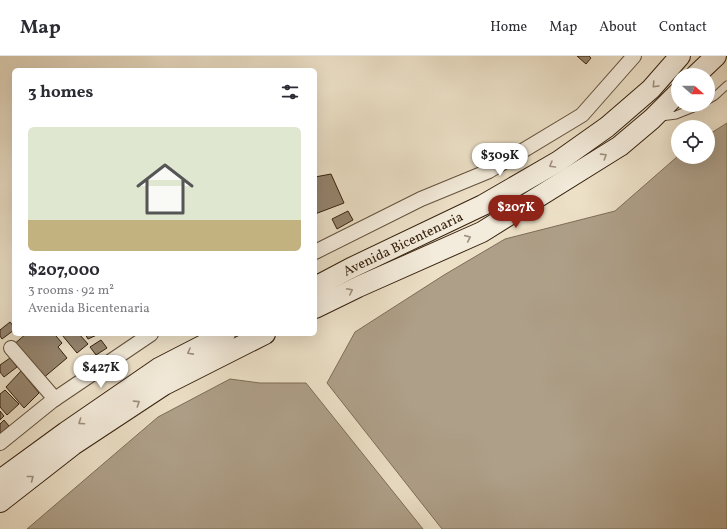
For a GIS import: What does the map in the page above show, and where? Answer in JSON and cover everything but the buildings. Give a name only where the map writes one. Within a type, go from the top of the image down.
[{"type":"street","points":[[317,251],[421,199],[489,171],[582,115],[634,56]]},
{"type":"street","name":"Avenida Bicentenaria","points":[[317,286],[351,268],[483,205],[559,161],[607,127],[646,94],[680,56]]},
{"type":"street","points":[[703,68],[716,56]]},
{"type":"street","name":"Avenida Bicentenaria","points":[[317,307],[358,287],[482,232],[620,146],[652,119],[671,100]]},
{"type":"street","points":[[0,443],[55,399],[148,336]]},
{"type":"street","points":[[0,480],[66,432],[159,368],[221,336]]},
{"type":"street","points":[[0,502],[73,444],[164,385],[260,336]]},
{"type":"street","points":[[11,348],[55,399]]},
{"type":"lane","points":[[715,94],[727,85]]},
{"type":"lane","points":[[652,119],[676,115],[684,112]]},
{"type":"shaded area","points":[[727,123],[727,529],[442,529],[327,383],[355,332],[444,275],[505,239],[615,211],[671,162],[671,164],[715,164],[715,131]]},
{"type":"shaded area","points":[[230,379],[260,383],[306,383],[423,529],[27,529],[158,417]]}]
